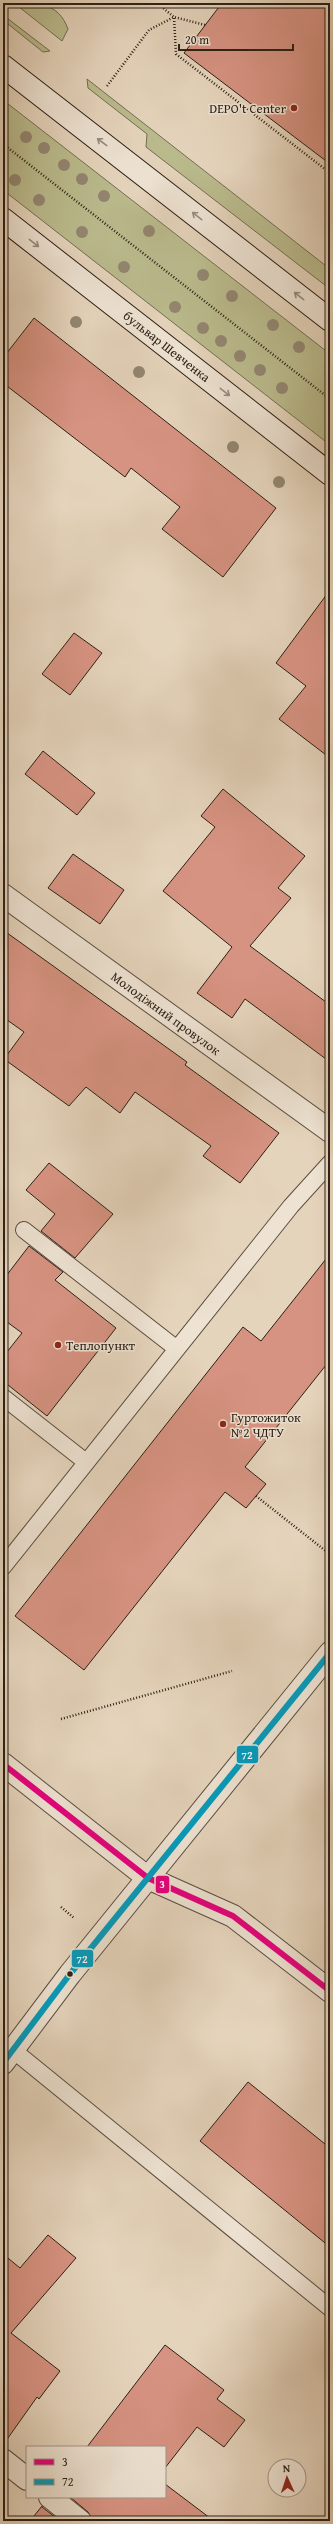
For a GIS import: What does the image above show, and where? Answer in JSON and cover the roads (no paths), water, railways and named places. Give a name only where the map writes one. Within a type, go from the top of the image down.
[{"type":"street","points":[[3,66],[330,320]]},
{"type":"street","name":"бульвар Шевченка","points":[[3,219],[330,474]]},
{"type":"street","name":"Молодіжний провулок","points":[[3,895],[330,1131]]},
{"type":"street","points":[[8,2056],[70,1974],[330,1652]]},
{"type":"street","points":[[3,1764],[148,1878],[233,1916],[330,1990]]},
{"type":"street","points":[[3,2460],[26,2478]]},
{"type":"street","points":[[51,2498],[80,2521]]},
{"type":"lane","points":[[3,1567],[291,1206],[330,1163]]},
{"type":"lane","points":[[24,1230],[177,1349]]},
{"type":"lane","points":[[3,1397],[86,1462]]},
{"type":"lane","points":[[8,2056],[330,2308]]},
{"type":"place","name":"DEPO't Center","points":[[294,108]]},
{"type":"place","name":"Теплопункт","points":[[58,1345]]},
{"type":"place","name":"Гуртожиток №2 ЧДТУ","points":[[223,1424]]}]
